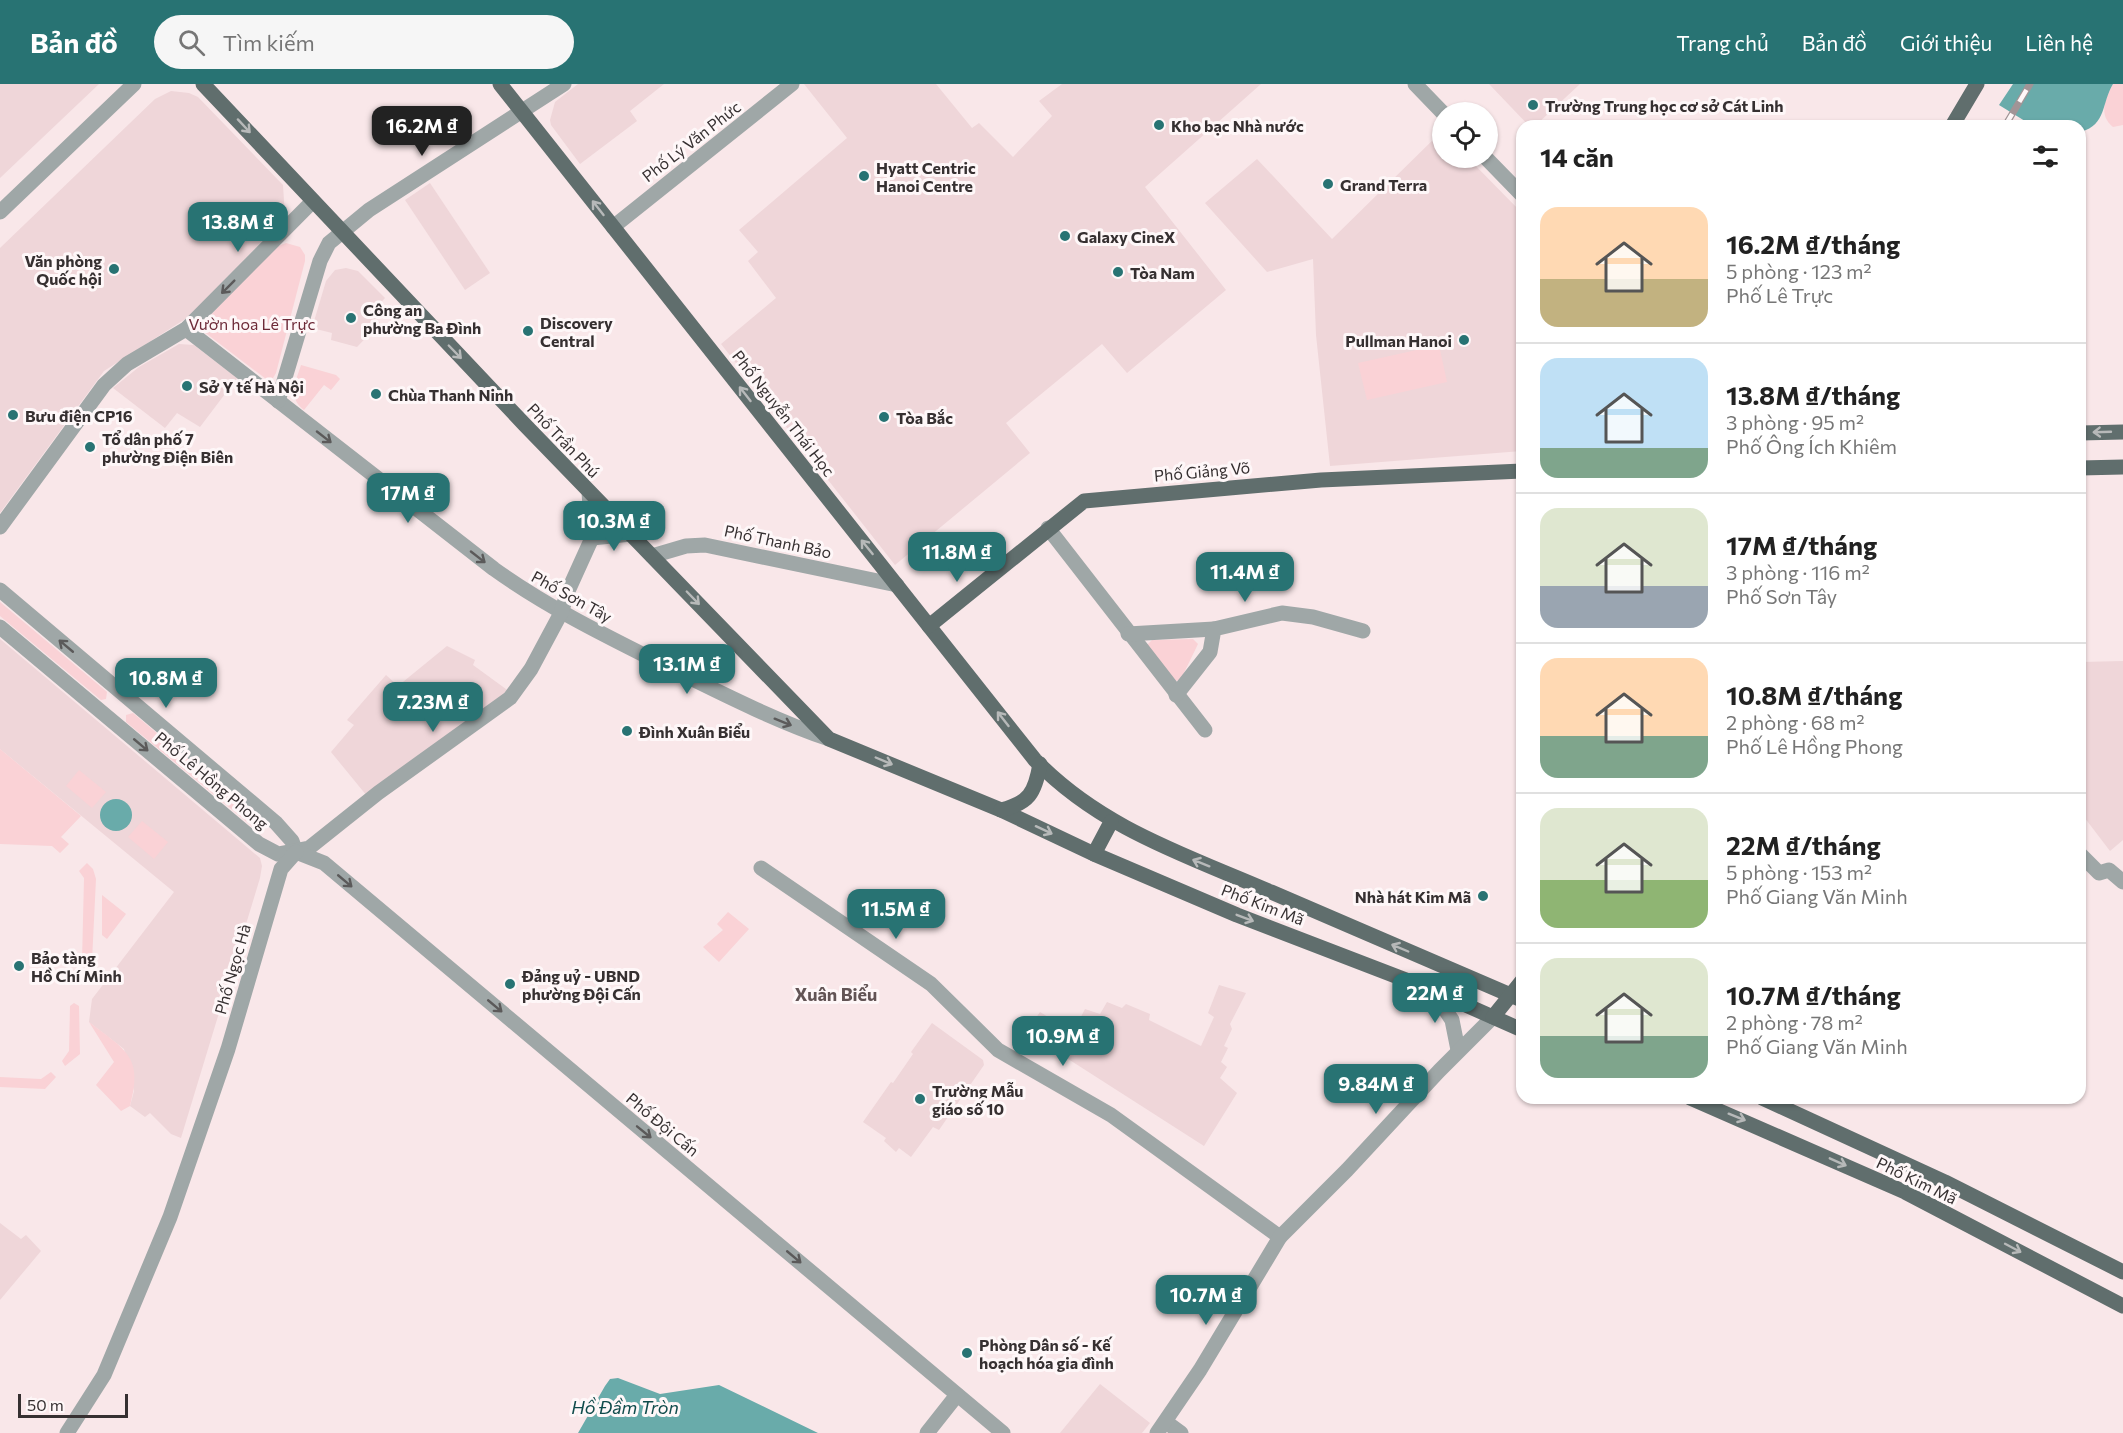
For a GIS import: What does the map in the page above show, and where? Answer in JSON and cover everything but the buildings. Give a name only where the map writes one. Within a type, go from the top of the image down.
[{"type":"main road","name":"Phố Trần Phú","points":[[203,84],[590,492],[829,739]]},
{"type":"main road","name":"Phố Nguyễn Thái Học","points":[[500,84],[1040,764]]},
{"type":"main road","points":[[1956,120],[1977,84]]},
{"type":"main road","points":[[2086,433],[2123,432]]},
{"type":"main road","points":[[2086,468],[2123,467]]},
{"type":"main road","name":"Phố Giảng Võ","points":[[929,626],[1078,504],[1091,500],[1321,480],[1516,471]]},
{"type":"main road","name":"Phố Sơn Tây","points":[[829,739],[997,809]]},
{"type":"main road","points":[[997,809],[1020,805],[1029,797],[1038,776],[1040,764]]},
{"type":"main road","name":"Phố Kim Mã","points":[[1040,764],[1084,804],[1111,822],[1170,850],[1516,998]]},
{"type":"main road","name":"Phố Kim Mã","points":[[997,809],[1094,854],[1237,915],[1432,990],[1516,1027]]},
{"type":"main road","points":[[1094,854],[1111,822]]},
{"type":"main road","points":[[1492,1017],[1516,999]]},
{"type":"main road","name":"Phố Kim Mã","points":[[1703,1104],[1905,1192],[2123,1306]]},
{"type":"main road","name":"Phố Kim Mã","points":[[1777,1104],[1945,1182],[2123,1272]]},
{"type":"main road","points":[[1785,1138],[1795,1111]]},
{"type":"street","points":[[0,212],[134,84]]},
{"type":"street","points":[[278,401],[320,261],[329,243],[369,210],[564,84]]},
{"type":"street","name":"Phố Lý Văn Phức","points":[[613,226],[792,84]]},
{"type":"street","points":[[1415,84],[1432,102]]},
{"type":"street","points":[[1496,168],[1516,189]]},
{"type":"street","points":[[0,526],[105,385],[127,364],[186,329],[313,201]]},
{"type":"street","name":"Phố Sơn Tây","points":[[186,329],[494,569],[561,613],[770,717],[829,739]]},
{"type":"street","points":[[561,613],[568,591],[592,538],[590,492]]},
{"type":"street","points":[[1048,528],[1128,634],[1205,730]]},
{"type":"street","points":[[592,538],[631,534]]},
{"type":"street","name":"Phố Thanh Bảo","points":[[652,556],[678,548],[705,545],[897,585]]},
{"type":"street","name":"Phố Lê Hồng Phong","points":[[0,590],[284,830],[296,852],[278,854],[259,844],[0,627]]},
{"type":"street","name":"Phố Ngọc Hà","points":[[67,1433],[100,1383],[114,1356],[170,1217],[228,1049],[281,869],[296,852],[318,842],[378,793],[510,698],[531,669],[561,613]]},
{"type":"street","points":[[1128,634],[1214,629],[1282,613],[1313,617],[1363,631]]},
{"type":"street","points":[[1176,694],[1210,652],[1214,629]]},
{"type":"street","points":[[108,717],[125,696]]},
{"type":"street","name":"Phố Đội Cấn","points":[[296,852],[324,863],[1002,1433]]},
{"type":"street","points":[[2086,860],[2099,873],[2109,870],[2123,882]]},
{"type":"street","points":[[761,868],[931,984],[998,1050],[1111,1115],[1280,1237]]},
{"type":"street","points":[[1432,990],[1452,1020],[1458,1050]]},
{"type":"street","points":[[1181,1433],[1161,1427],[1250,1290],[1280,1237],[1492,1017]]},
{"type":"street","points":[[927,1433],[957,1395]]},
{"type":"shaded area","points":[[0,84],[99,84],[0,178]]},
{"type":"shaded area","points":[[578,84],[664,84],[630,111],[637,121],[580,164],[551,125],[550,120],[555,102]]},
{"type":"shaded area","points":[[804,84],[936,84],[972,128],[979,123],[1013,157],[1052,116],[1039,101],[1062,84],[1261,84],[1145,187],[1226,290],[1127,373],[1102,344],[1006,423],[1030,453],[895,565],[721,344],[776,298],[748,261],[758,252],[739,230],[847,138]]},
{"type":"shaded area","name":"Trường Trung học cơ sở Cát Linh","points":[[1489,84],[1580,84],[1541,120],[1523,120]]},
{"type":"shaded area","points":[[171,91],[189,93],[198,97],[283,185],[285,217],[193,314],[104,371],[0,513],[0,248],[155,99]]},
{"type":"shaded area","points":[[1432,141],[1432,168],[1478,168],[1516,207],[1516,451],[1330,466],[1316,335],[1313,259],[1267,272],[1205,203],[1257,159],[1332,239]]},
{"type":"shaded area","points":[[430,183],[490,273],[465,290],[405,200]]},
{"type":"shaded area","points":[[346,268],[358,271],[385,298],[373,311],[380,323],[357,347],[331,340],[332,333],[312,328],[326,281],[335,270]]},
{"type":"shaded area","points":[[179,344],[194,345],[237,378],[200,427],[177,413],[165,428],[113,388],[139,367]]},
{"type":"shaded area","points":[[0,639],[260,858],[262,866],[260,878],[181,1138],[171,1134],[150,1113],[145,1117],[130,1106],[134,1091],[124,1049],[89,1022],[92,999],[174,892],[0,749]]},
{"type":"shaded area","points":[[447,646],[475,660],[473,665],[510,692],[367,796],[331,752],[354,725],[347,720],[386,675],[398,686]]},
{"type":"shaded area","points":[[2123,661],[2123,840],[2110,851],[2086,820],[2086,662]]},
{"type":"shaded area","points":[[1219,985],[1246,993],[1230,1024],[1232,1029],[1224,1046],[1228,1048],[1221,1062],[1227,1067],[1220,1078],[1237,1093],[1204,1146],[1026,1032],[1040,1012],[1073,1032],[1085,1009],[1100,1014],[1107,1002],[1122,1008],[1126,1004],[1150,1014],[1149,1020],[1201,1046],[1214,1017],[1208,1013]]},
{"type":"shaded area","name":"Trường Mẫu giáo số 10","points":[[932,1023],[983,1060],[984,1065],[939,1130],[933,1127],[911,1157],[899,1148],[896,1152],[884,1141],[886,1138],[863,1122],[891,1082],[893,1083],[913,1054],[911,1052]]},
{"type":"shaded area","points":[[0,1223],[21,1239],[26,1235],[41,1251],[0,1300]]},
{"type":"shaded area","points":[[1100,1384],[1150,1423],[1142,1433],[1060,1433]]},
{"type":"green space","points":[[2113,84],[2123,84],[2123,125],[2113,127],[2108,122],[2104,106]]},
{"type":"green space","name":"Vườn hoa Lê Trực","points":[[286,243],[300,247],[305,255],[305,261],[276,373],[273,378],[266,379],[203,331],[202,324],[276,247]]},
{"type":"green space","points":[[1439,345],[1447,382],[1367,400],[1358,363]]},
{"type":"green space","points":[[301,365],[336,375],[340,379],[331,390],[324,385],[304,410],[294,394]]},
{"type":"green space","points":[[0,602],[107,692],[106,699],[101,700],[0,616]]},
{"type":"green space","points":[[1193,639],[1198,644],[1180,681],[1172,680],[1146,646],[1152,640]]},
{"type":"green space","points":[[133,713],[265,824],[264,831],[259,832],[126,722],[126,715]]},
{"type":"green space","points":[[0,749],[81,816],[61,837],[69,844],[60,853],[52,846],[0,844]]},
{"type":"green space","points":[[79,770],[106,792],[92,808],[66,786]]},
{"type":"green space","points":[[142,821],[168,842],[154,859],[128,837]]},
{"type":"green space","points":[[87,863],[93,869],[96,879],[92,961],[82,961],[84,878],[79,871]]},
{"type":"green space","points":[[102,895],[126,914],[107,939],[102,935]]},
{"type":"green space","points":[[728,912],[749,929],[719,962],[703,947],[723,930],[717,924]]},
{"type":"green space","points":[[74,1003],[79,1006],[80,1054],[65,1066],[62,1061],[69,1051],[70,1006]]},
{"type":"green space","points":[[89,1022],[113,1040],[133,1065],[135,1076],[130,1106],[121,1111],[96,1085],[114,1062]]},
{"type":"green space","points":[[51,1072],[56,1077],[45,1089],[0,1087],[0,1077],[41,1079]]},
{"type":"water","points":[[2013,84],[2113,84],[2099,119],[2086,130],[2086,120],[2023,120],[1999,105]]},
{"type":"water","points":[[116,799],[127,804],[132,815],[127,826],[116,831],[105,826],[100,815],[105,804]]},
{"type":"water","name":"Hồ Đầm Tròn","points":[[618,1378],[660,1394],[719,1385],[818,1433],[578,1433],[610,1379]]},
{"type":"railway","points":[[2009,120],[2030,84]]},
{"type":"place","name":"Trường Trung học cơ sở Cát Linh","points":[[1533,105]]},
{"type":"place","name":"Kho bạc Nhà nước","points":[[1159,125]]},
{"type":"place","name":"Hyatt Centric Hanoi Centre","points":[[864,176]]},
{"type":"place","name":"Grand Terra","points":[[1328,184]]},
{"type":"place","name":"Galaxy CineX","points":[[1065,236]]},
{"type":"place","name":"Văn phòng Quốc hội","points":[[114,269]]},
{"type":"place","name":"Tòa Nam","points":[[1118,272]]},
{"type":"place","name":"Công an phường Ba Đình","points":[[351,318]]},
{"type":"place","name":"Discovery Central","points":[[528,331]]},
{"type":"place","name":"Pullman Hanoi","points":[[1464,340]]},
{"type":"place","name":"Sở Y tế Hà Nội","points":[[187,386]]},
{"type":"place","name":"Chùa Thanh Ninh","points":[[376,394]]},
{"type":"place","name":"Bưu điện CP16","points":[[13,415]]},
{"type":"place","name":"Tòa Bắc","points":[[884,417]]},
{"type":"place","name":"Tổ dân phố 7 phường Điện Biên","points":[[90,447]]},
{"type":"place","name":"Đình Xuân Biểu","points":[[627,731]]},
{"type":"place","name":"Nhà hát Kim Mã","points":[[1483,896]]},
{"type":"place","name":"Bảo tàng Hồ Chí Minh","points":[[19,966]]},
{"type":"place","name":"Đảng uỷ - UBND phường Đội Cấn","points":[[510,984]]},
{"type":"place","name":"Trường Mẫu giáo số 10","points":[[920,1099]]},
{"type":"place","name":"Phòng Dân số - Kế hoạch hóa gia đình","points":[[967,1353]]},
{"type":"district","name":"Xuân Biểu","points":[[836,994]]}]
